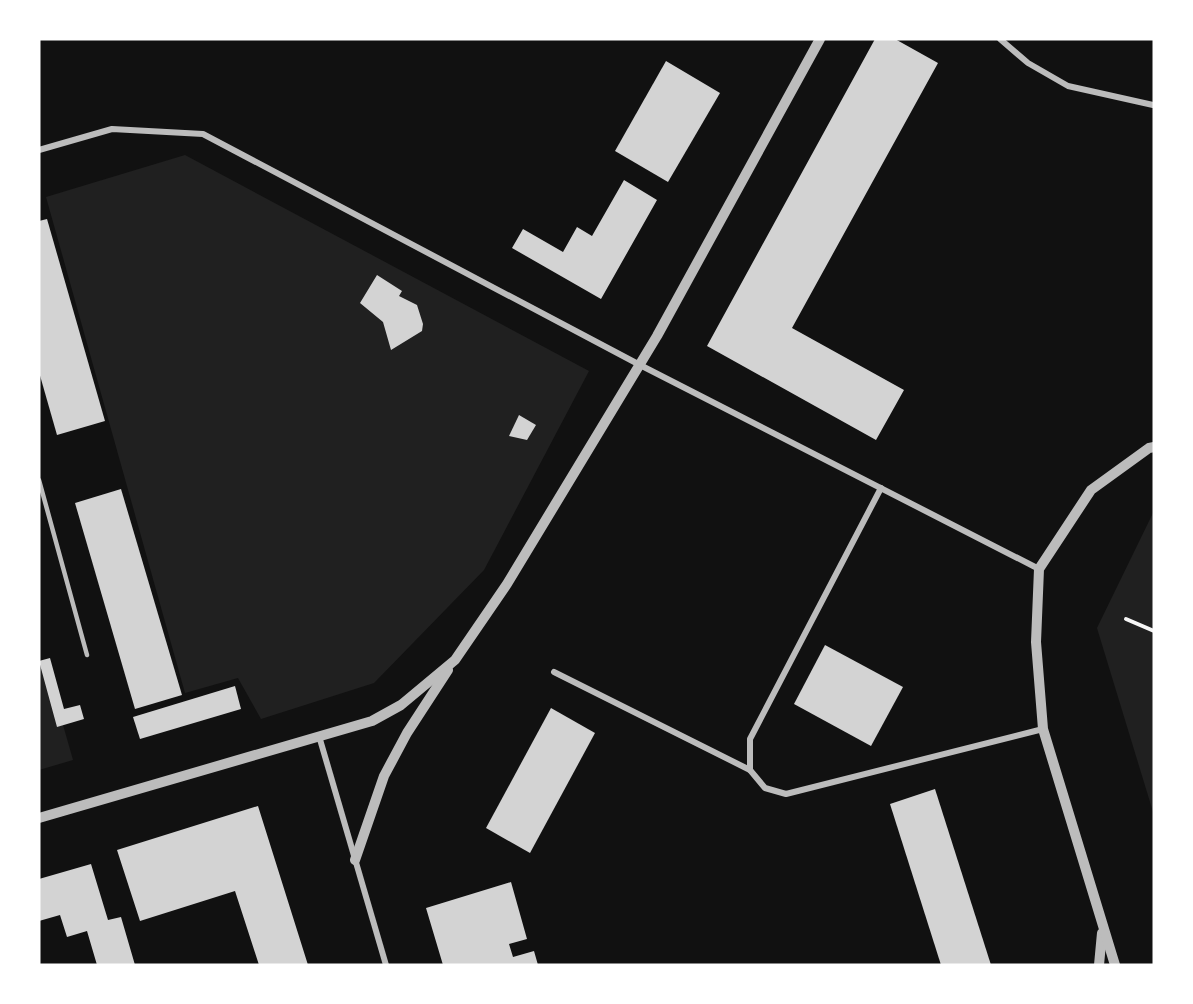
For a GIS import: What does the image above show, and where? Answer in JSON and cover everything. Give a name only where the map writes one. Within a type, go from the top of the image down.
[{"type":"street","points":[[355,860],[384,776],[407,733],[507,584],[640,365],[820,39]]},
{"type":"street","points":[[1000,39],[1028,63],[1068,86],[1154,105]]},
{"type":"street","points":[[39,150],[112,129],[203,134],[640,365],[1039,568]]},
{"type":"street","points":[[1114,965],[1043,729],[1036,642],[1039,568],[1091,490],[1149,448],[1154,447]]},
{"type":"street","points":[[750,770],[750,739],[881,488]]},
{"type":"street","points":[[39,818],[372,721],[401,705],[455,660]]},
{"type":"street","points":[[554,672],[750,770],[765,789],[786,794],[1043,729]]},
{"type":"street","points":[[319,736],[386,965]]},
{"type":"street","points":[[1099,965],[1102,926]]},
{"type":"lane","points":[[39,480],[87,655]]},
{"type":"path","points":[[1126,619],[1154,631]]},
{"type":"shaded area","points":[[185,155],[589,371],[484,570],[374,683],[261,719],[238,678],[185,693],[46,197]]},
{"type":"shaded area","points":[[1154,511],[1154,815],[1097,628]]},
{"type":"shaded area","points":[[39,661],[63,725],[73,760],[39,770]]},
{"type":"building","points":[[875,39],[895,39],[938,63],[792,328],[904,390],[876,440],[707,346]]},
{"type":"building","points":[[666,61],[720,93],[668,182],[615,151]]},
{"type":"building","points":[[624,180],[657,200],[601,299],[512,248],[523,229],[563,252],[577,227],[592,236]]},
{"type":"building","points":[[47,219],[105,421],[57,435],[39,372],[39,221]]},
{"type":"building","points":[[377,275],[402,291],[399,296],[417,305],[423,324],[422,331],[391,350],[383,322],[360,303]]},
{"type":"building","points":[[519,415],[536,425],[527,440],[509,436]]},
{"type":"building","points":[[121,489],[182,695],[135,709],[75,503]]},
{"type":"building","points":[[825,645],[903,687],[871,746],[794,704]]},
{"type":"building","points":[[50,658],[64,709],[80,705],[84,719],[57,727],[39,661]]},
{"type":"building","points":[[235,686],[241,709],[140,739],[133,717]]},
{"type":"building","points":[[551,708],[595,733],[530,853],[486,828]]},
{"type":"building","points":[[935,789],[991,965],[941,965],[890,804]]},
{"type":"building","points":[[258,806],[308,965],[259,965],[235,891],[140,921],[117,850]]},
{"type":"building","points":[[91,864],[108,920],[121,917],[135,965],[97,965],[87,931],[67,937],[60,915],[39,921],[39,879]]},
{"type":"building","points":[[511,882],[527,939],[509,944],[513,957],[534,951],[538,965],[443,965],[426,908]]}]
